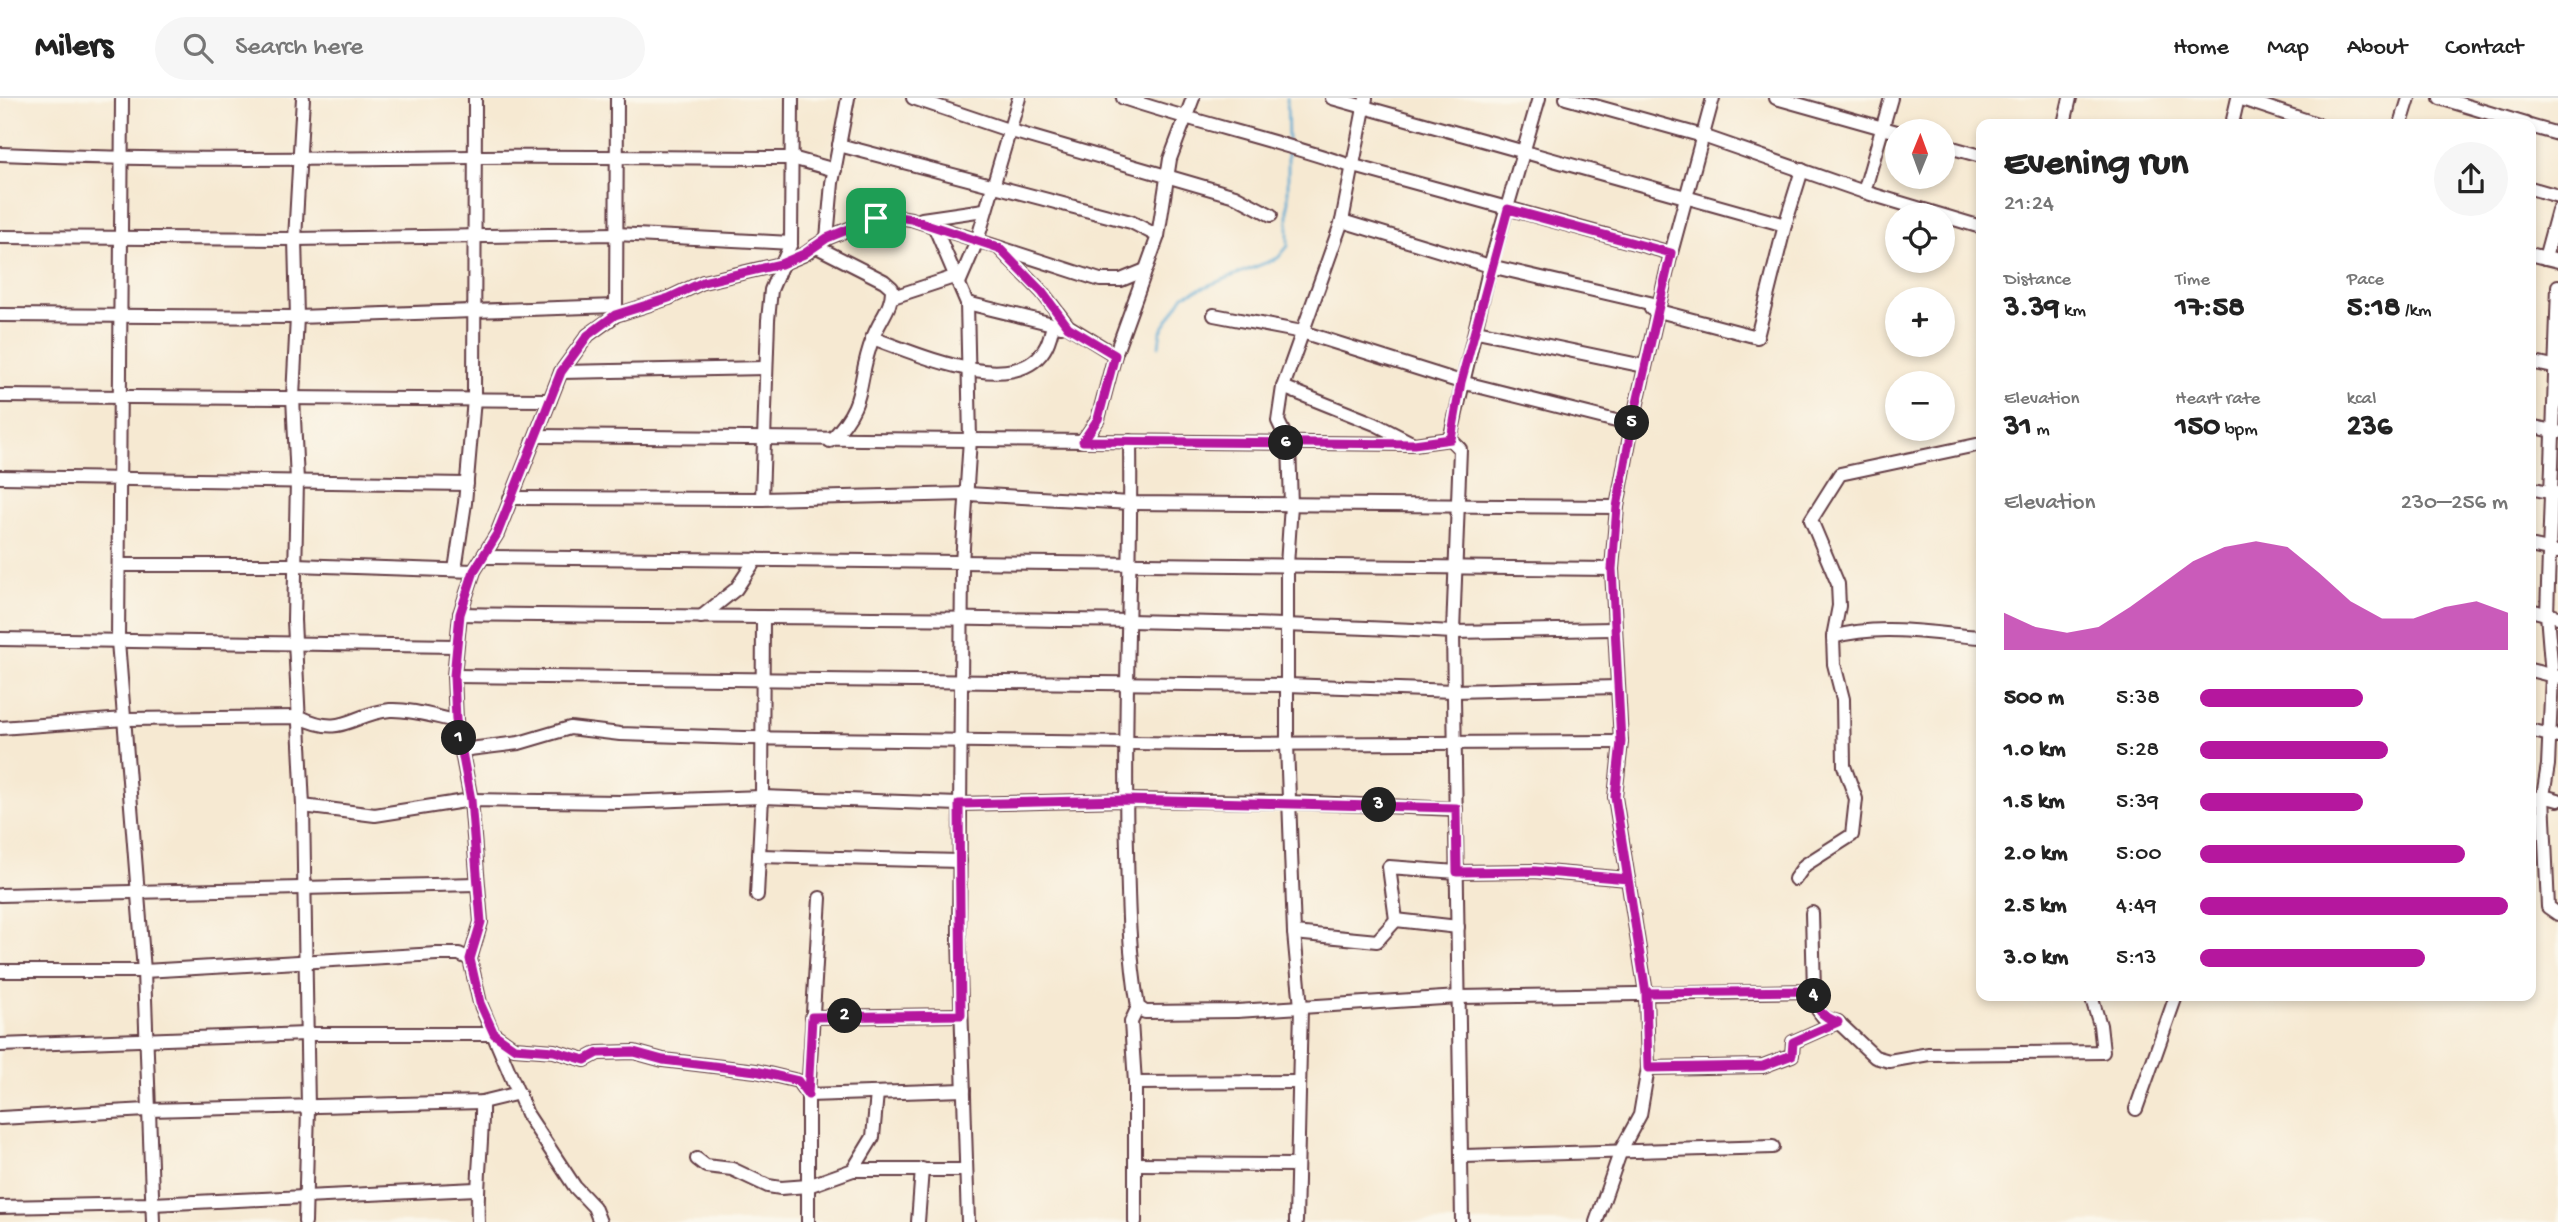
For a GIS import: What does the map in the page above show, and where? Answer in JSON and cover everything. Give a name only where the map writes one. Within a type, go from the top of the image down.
[{"type":"street","points":[[122,98],[118,640],[144,971],[153,1222]]},
{"type":"street","points":[[303,98],[295,239],[293,397],[297,481],[296,645],[303,806],[303,961],[308,1108],[305,1222]]},
{"type":"street","points":[[455,570],[467,484],[474,399],[475,98]]},
{"type":"street","points":[[600,1222],[594,1207],[575,1187],[527,1114],[480,1003],[470,959],[481,922],[471,800],[456,720],[454,676],[460,614],[474,571],[497,534],[561,372],[588,335],[616,310],[617,98]]},
{"type":"street","points":[[762,499],[771,290],[791,243],[792,98]]},
{"type":"street","points":[[827,238],[835,170],[848,98]]},
{"type":"street","points":[[913,98],[1008,130],[1235,195],[1271,215]]},
{"type":"street","points":[[893,298],[958,280],[977,241],[1019,98]]},
{"type":"street","points":[[1123,98],[1184,118],[1277,140],[1352,166],[1671,253]]},
{"type":"street","points":[[1083,441],[1098,419],[1115,355],[1143,271],[1158,236],[1164,213],[1166,176],[1193,98]]},
{"type":"street","points":[[1332,98],[1365,103],[1525,152],[1785,225]]},
{"type":"street","points":[[1451,439],[1461,382],[1477,331],[1490,266],[1539,98]]},
{"type":"street","points":[[1566,98],[1703,136],[1864,192],[1976,226]]},
{"type":"street","points":[[1596,1222],[1621,1150],[1640,1115],[1648,1068],[1646,993],[1615,797],[1621,742],[1612,569],[1617,507],[1653,307],[1671,253],[1713,98]]},
{"type":"street","points":[[1776,98],[1885,129]]},
{"type":"street","points":[[1864,192],[1891,98]]},
{"type":"street","points":[[2065,119],[2070,98]]},
{"type":"street","points":[[2233,119],[2238,98],[2302,119]]},
{"type":"street","points":[[2403,119],[2409,98]]},
{"type":"street","points":[[2440,98],[2508,119]]},
{"type":"street","points":[[1296,1222],[1295,1165],[1301,1007],[1294,933],[1288,802],[1287,565],[1291,505],[1289,443],[1278,421],[1283,387],[1342,221],[1365,103]]},
{"type":"street","points":[[2536,127],[2558,134]]},
{"type":"street","points":[[839,145],[920,164],[993,187],[1131,222],[1158,236]]},
{"type":"street","points":[[1955,149],[1976,155]]},
{"type":"street","points":[[0,154],[120,159],[301,161],[475,157],[792,158],[835,170]]},
{"type":"street","points":[[1342,221],[1490,266],[1653,307],[1757,337],[1785,225],[1802,170]]},
{"type":"street","points":[[2536,190],[2558,196]]},
{"type":"street","points":[[2552,260],[2558,210]]},
{"type":"street","points":[[0,315],[296,317],[474,311],[616,310],[669,298],[703,282],[781,264],[827,238],[876,218],[892,216],[936,219],[984,211]]},
{"type":"street","points":[[911,219],[1100,280],[1121,280],[1143,271]]},
{"type":"street","points":[[935,228],[967,303],[970,439],[962,563],[964,618],[959,804],[961,1015],[968,1222]]},
{"type":"street","points":[[0,237],[295,239],[616,234],[791,243]]},
{"type":"street","points":[[815,246],[884,281],[892,288],[893,298],[872,338],[863,385],[852,415],[830,441]]},
{"type":"street","points":[[999,248],[1042,292],[1068,327],[1115,355]]},
{"type":"street","points":[[2558,286],[2552,615],[2555,677],[2553,736],[2548,765],[2537,798],[2552,857],[2547,907],[2558,914]]},
{"type":"street","points":[[967,303],[1068,327]]},
{"type":"street","points":[[1214,315],[1302,332],[1461,382],[1632,425]]},
{"type":"street","points":[[872,338],[968,370],[1016,370],[1033,362],[1045,350],[1054,325]]},
{"type":"street","points":[[1477,331],[1644,366]]},
{"type":"street","points":[[2536,363],[2556,368]]},
{"type":"street","points":[[561,372],[766,368]]},
{"type":"street","points":[[1283,387],[1375,424],[1414,444]]},
{"type":"street","points":[[0,397],[550,400]]},
{"type":"street","points":[[2536,427],[2556,431]]},
{"type":"street","points":[[537,436],[830,441],[970,439],[1414,444],[1451,439]]},
{"type":"street","points":[[1451,439],[1460,449],[1453,632],[1464,1156],[1462,1222]]},
{"type":"street","points":[[1130,441],[1131,503],[1124,743],[1128,906],[1133,981],[1138,1007],[1131,1022],[1135,1083],[1135,1222]]},
{"type":"street","points":[[1795,879],[1805,865],[1852,835],[1856,800],[1844,766],[1843,699],[1834,664],[1833,637],[1839,606],[1838,584],[1811,520],[1840,474],[1976,444]]},
{"type":"street","points":[[0,477],[467,484]]},
{"type":"street","points":[[2536,489],[2555,494]]},
{"type":"street","points":[[510,498],[762,499],[968,494],[1131,503],[1456,508],[1617,507]]},
{"type":"street","points":[[2536,546],[2554,551]]},
{"type":"street","points":[[485,557],[1612,569]]},
{"type":"street","points":[[701,618],[736,589],[756,559]]},
{"type":"street","points":[[119,565],[295,565],[474,571]]},
{"type":"street","points":[[460,614],[964,618],[1288,624],[1453,632],[1614,629]]},
{"type":"street","points":[[757,895],[762,797],[763,617]]},
{"type":"street","points":[[1833,637],[1856,631],[1976,636]]},
{"type":"street","points":[[0,639],[455,646]]},
{"type":"street","points":[[2536,672],[2555,677]]},
{"type":"street","points":[[454,676],[1287,685],[1454,691],[1617,687]]},
{"type":"street","points":[[0,728],[125,719],[300,717],[325,727],[335,727],[387,710],[456,720]]},
{"type":"street","points":[[461,750],[519,743],[569,728],[620,734],[744,738],[1287,744],[1621,742]]},
{"type":"street","points":[[2536,732],[2553,736]]},
{"type":"street","points":[[303,806],[374,815],[471,800],[621,802],[762,797],[959,804],[1125,800],[1456,808]]},
{"type":"street","points":[[2537,798],[2558,800]]},
{"type":"street","points":[[759,856],[960,861]]},
{"type":"street","points":[[1294,933],[1377,941],[1396,920],[1389,867],[1457,872],[1534,871],[1628,879]]},
{"type":"street","points":[[0,895],[477,884]]},
{"type":"street","points":[[808,1222],[808,1095],[820,898]]},
{"type":"street","points":[[1812,913],[1814,991],[1818,1010],[1824,1018],[1838,1022],[1875,1057],[1889,1061],[1929,1054],[2103,1052],[2100,1025],[2093,1001]]},
{"type":"street","points":[[1396,920],[1458,927]]},
{"type":"street","points":[[0,971],[144,971],[459,954],[470,959]]},
{"type":"street","points":[[1138,1007],[1145,1012],[1301,1007],[1459,997],[1814,991]]},
{"type":"street","points":[[2136,1110],[2174,1001]]},
{"type":"street","points":[[812,1017],[961,1015]]},
{"type":"street","points":[[1648,1068],[1763,1066],[1792,1055],[1793,1042],[1838,1022]]},
{"type":"street","points":[[0,1045],[306,1034],[494,1034],[514,1048],[554,1051],[585,1060],[598,1053],[634,1052],[663,1060],[768,1073],[798,1081],[808,1095]]},
{"type":"street","points":[[1135,1083],[1297,1082]]},
{"type":"street","points":[[808,1095],[964,1090]]},
{"type":"street","points":[[0,1118],[147,1110],[482,1102],[519,1093]]},
{"type":"street","points":[[853,1170],[873,1137],[877,1093]]},
{"type":"street","points":[[478,1222],[476,1189],[483,1149],[482,1102]]},
{"type":"street","points":[[1464,1156],[1773,1147]]},
{"type":"street","points":[[697,1159],[706,1166],[732,1169],[768,1186],[807,1186],[853,1170],[966,1170]]},
{"type":"street","points":[[1135,1164],[1295,1165]]},
{"type":"street","points":[[918,1222],[922,1169]]},
{"type":"street","points":[[0,1207],[152,1204],[476,1189]]},
{"type":"waterway","points":[[1287,98],[1288,140]]},
{"type":"waterway","points":[[1159,346],[1161,331],[1184,295],[1278,258],[1288,246],[1288,150]]},
{"type":"route","points":[[876,218],[827,238],[804,254],[781,264],[703,282],[669,298],[615,315],[588,335],[561,372],[497,534],[474,571],[460,614],[455,646],[456,720],[471,800],[481,922],[470,959],[480,1003],[494,1034],[514,1048],[554,1051],[585,1060],[598,1053],[634,1052],[663,1060],[756,1071],[798,1081],[808,1095],[812,1017],[961,1015],[959,804],[1039,800],[1288,802],[1456,808],[1457,872],[1534,871],[1628,879],[1646,993],[1648,1068],[1763,1066],[1776,1063],[1792,1055],[1793,1042],[1838,1022],[1824,1018],[1818,1010],[1814,991],[1646,993],[1615,797],[1621,742],[1612,569],[1617,507],[1632,425],[1671,253],[1508,209],[1490,266],[1477,331],[1461,382],[1451,439],[1414,444],[1083,441],[1098,419],[1115,355],[1068,327],[1042,292],[999,248],[911,219],[892,216],[876,218]]}]
